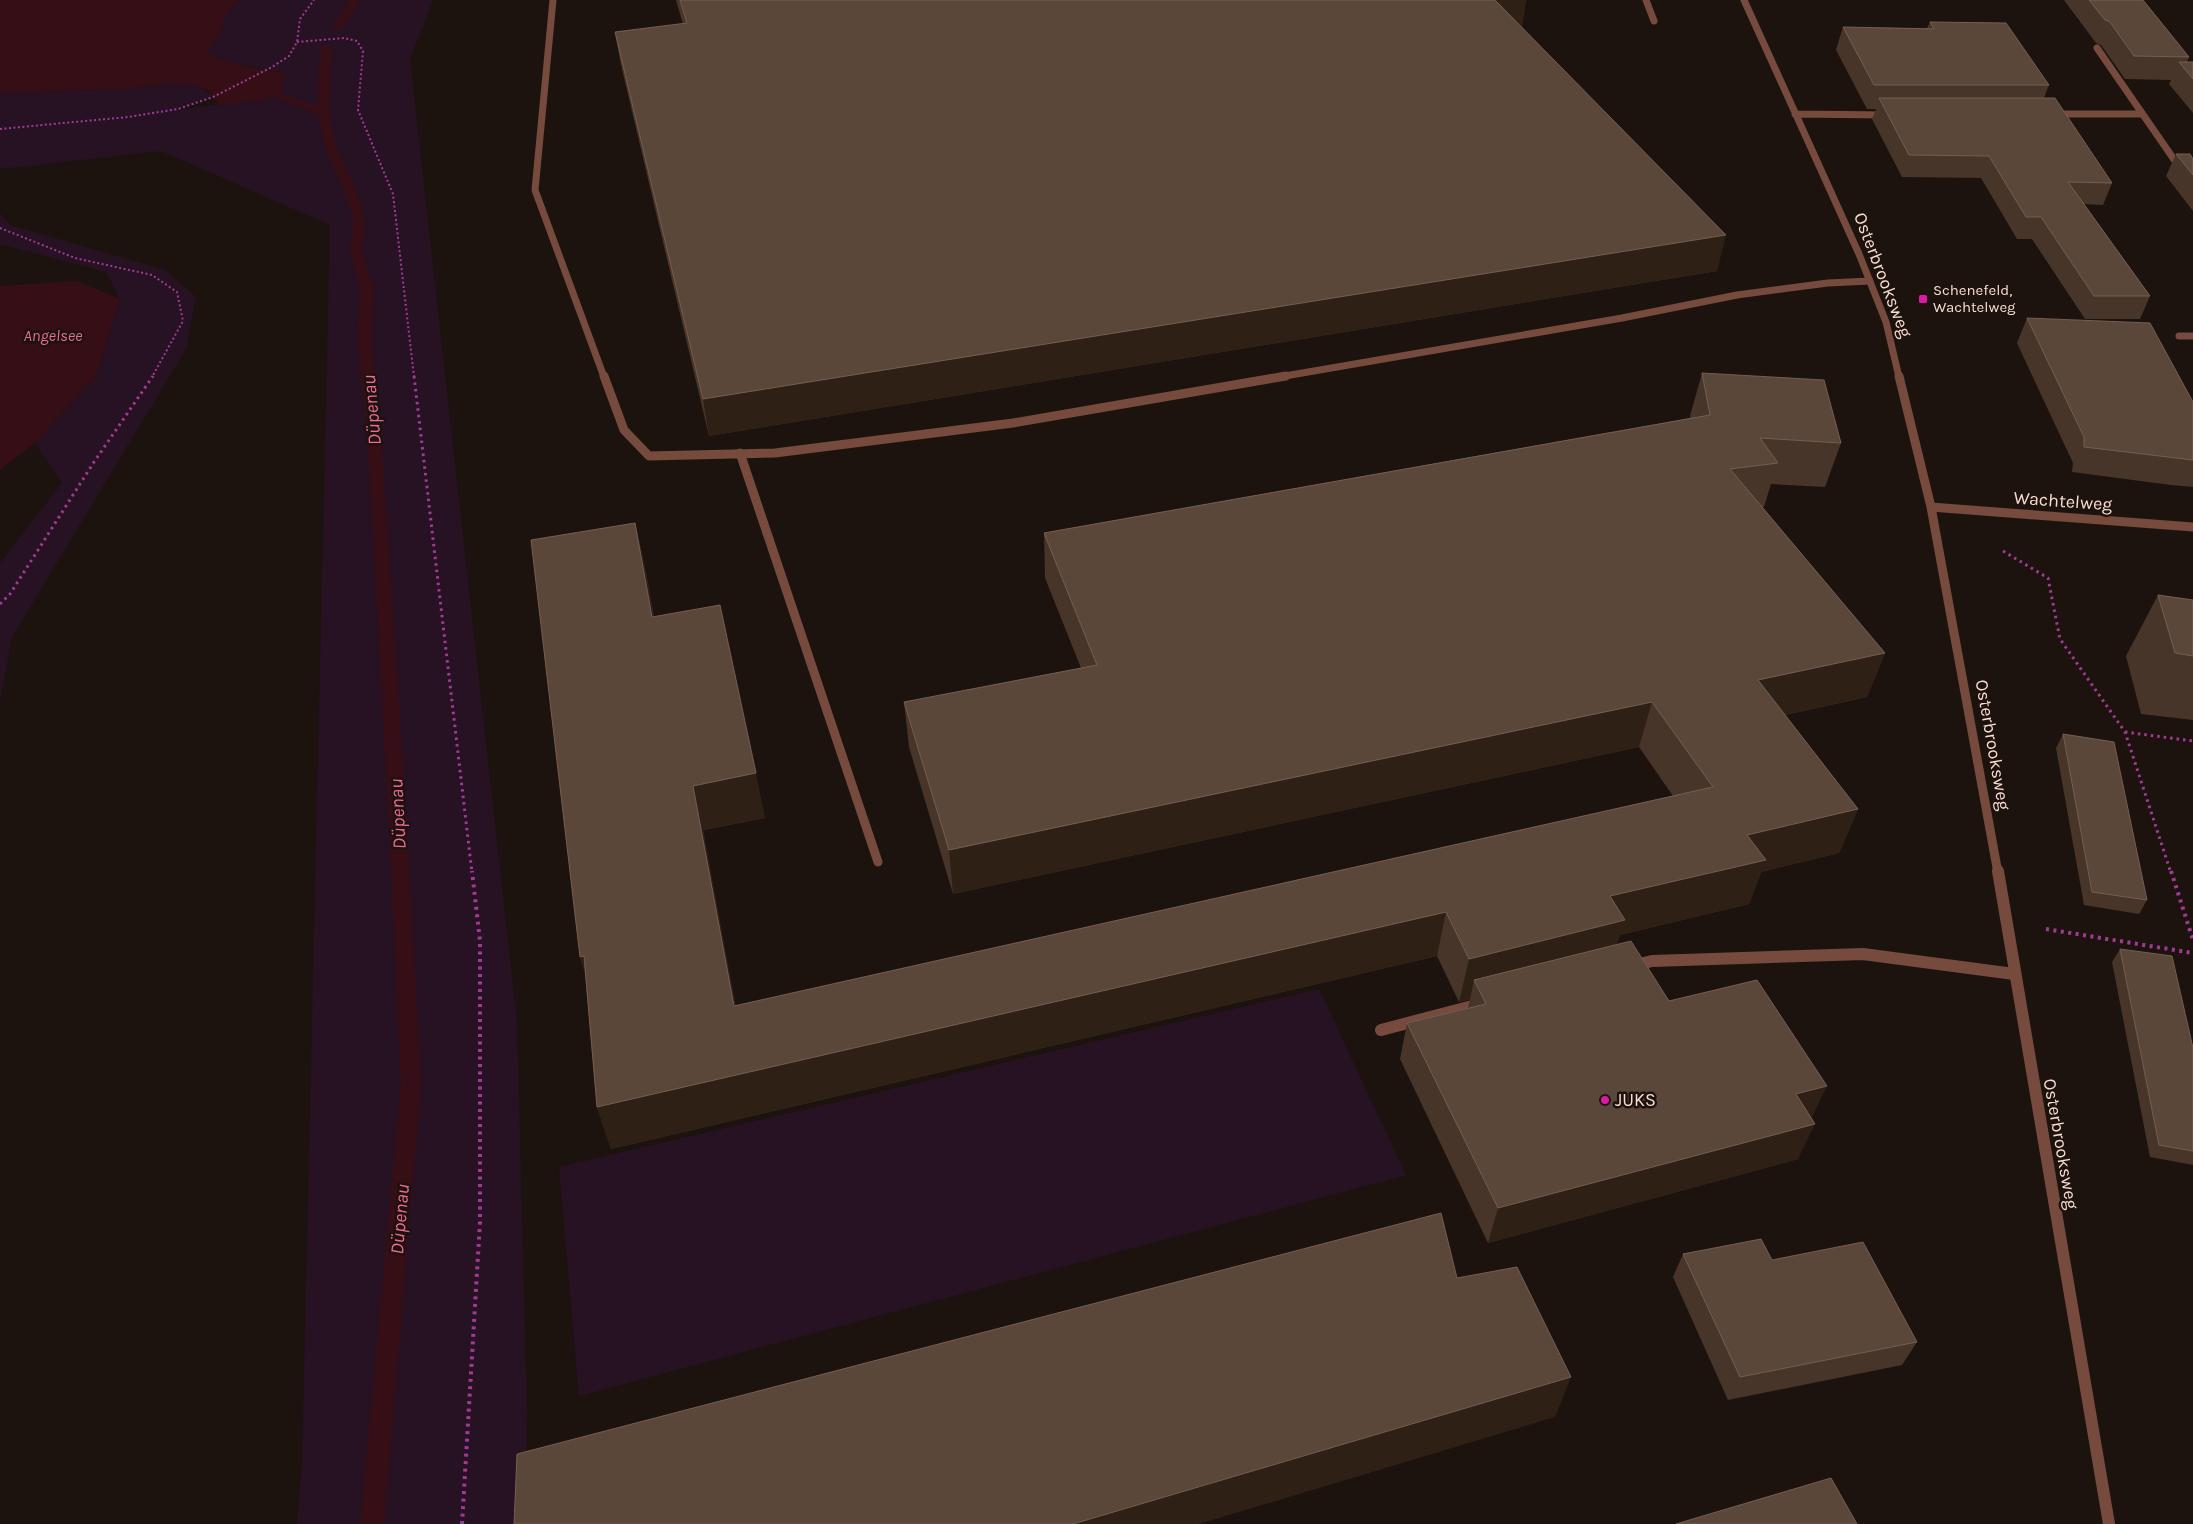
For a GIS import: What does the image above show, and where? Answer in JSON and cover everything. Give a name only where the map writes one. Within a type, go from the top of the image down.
[{"type":"street","points":[[553,0],[535,190],[624,430],[649,456],[775,453],[1013,423],[1622,318],[1737,294],[1828,283],[1870,281]]},
{"type":"street","points":[[1646,0],[1654,21]]},
{"type":"street","name":"Osterbrooksweg","points":[[1744,0],[1870,281],[1886,322],[1931,507],[1980,765],[2014,974],[2109,1524]]},
{"type":"street","points":[[2097,48],[2193,187]]},
{"type":"street","points":[[1795,114],[1896,114]]},
{"type":"street","points":[[2043,114],[2141,114]]},
{"type":"street","points":[[2179,336],[2193,336]]},
{"type":"street","points":[[740,453],[878,862]]},
{"type":"street","name":"Wachtelweg","points":[[1931,507],[2193,527]]},
{"type":"street","points":[[1624,968],[1652,961],[1863,954],[2014,974]]},
{"type":"street","points":[[1380,1030],[1493,1001]]},
{"type":"path","points":[[0,129],[128,117],[178,109],[213,97],[272,68],[289,56],[297,42],[300,19],[314,0]]},
{"type":"path","points":[[297,42],[344,38],[358,42],[363,51],[358,110],[393,194],[480,941],[480,1222],[462,1524]]},
{"type":"path","points":[[0,228],[75,258],[152,275],[177,292],[183,321],[158,369],[94,462],[10,594],[0,604]]},
{"type":"path","points":[[1998,547],[2048,578],[2060,639],[2125,732],[2193,940]]},
{"type":"path","points":[[2125,732],[2193,741]]},
{"type":"path","points":[[2006,922],[2193,953]]},
{"type":"shaded area","points":[[239,0],[433,0],[410,59],[517,1022],[527,1415],[524,1524],[297,1524],[302,1466],[330,225],[161,151],[0,169],[0,93],[131,89],[165,83],[182,83],[204,89],[213,97],[174,110],[267,99],[283,72],[220,59],[211,56],[209,49],[221,31],[226,15]]},
{"type":"shaded area","points":[[0,213],[10,225],[165,270],[196,297],[186,349],[12,637],[0,701],[0,563],[62,483],[35,443],[97,374],[120,299],[106,272],[0,244]]},
{"type":"shaded area","points":[[1319,989],[1406,1175],[579,1396],[559,1167]]},
{"type":"water","points":[[0,0],[239,0],[226,15],[221,31],[209,49],[211,56],[252,68],[283,72],[282,92],[267,99],[220,105],[208,90],[182,83],[165,83],[131,89],[0,93]]},
{"type":"water","name":"Angelsee","points":[[77,281],[120,299],[97,374],[35,443],[0,470],[0,286]]},
{"type":"building","points":[[680,0],[1495,0],[1726,235],[703,399],[615,32],[687,23]]},
{"type":"building","points":[[2089,0],[2143,0],[2189,57],[2134,56],[2110,22],[2105,20]]},
{"type":"building","points":[[1930,22],[2006,23],[2049,85],[1874,85],[1843,27],[1934,29]]},
{"type":"building","points":[[2179,62],[2193,62],[2193,79]]},
{"type":"building","points":[[1879,98],[2055,98],[2112,183],[2068,182],[2150,296],[2094,296],[2041,217],[2026,217],[1989,156],[1909,155]]},
{"type":"building","points":[[2176,154],[2190,154],[2193,159],[2193,175]]},
{"type":"building","points":[[2027,318],[2150,323],[2193,402],[2193,460],[2084,447],[2084,437]]},
{"type":"building","points":[[1702,373],[1824,380],[1841,443],[1760,438],[1778,463],[1730,469],[1885,653],[1758,680],[1858,809],[1747,835],[1766,860],[1610,896],[1625,920],[1469,959],[1446,912],[597,1107],[584,956],[580,957],[531,540],[635,523],[652,617],[720,605],[756,773],[693,786],[734,1006],[1713,787],[1652,702],[949,850],[904,702],[1097,665],[1044,533],[1710,415]]},
{"type":"building","points":[[2158,595],[2193,600],[2193,656],[2175,653]]},
{"type":"building","points":[[2063,734],[2114,742],[2147,900],[2092,892]]},
{"type":"building","points":[[1631,941],[1669,1001],[1757,980],[1827,1086],[1796,1094],[1815,1124],[1498,1208],[1407,1023],[1486,1004],[1474,980]]},
{"type":"building","points":[[2120,949],[2172,956],[2193,1048],[2193,1151],[2159,1145]]},
{"type":"building","points":[[1441,1213],[1457,1278],[1517,1267],[1571,1377],[1073,1524],[514,1524],[517,1454]]},
{"type":"building","points":[[1761,1239],[1772,1260],[1863,1242],[1917,1342],[1740,1377],[1683,1254]]},
{"type":"building","points":[[1831,1478],[1857,1524],[1676,1524],[1686,1521]]},
{"type":"waterway","name":"Düpenau","points":[[337,28],[355,0]]},
{"type":"waterway","name":"Düpenau","points":[[323,112],[326,47]]},
{"type":"waterway","name":"Düpenau","points":[[277,95],[323,112]]},
{"type":"waterway","name":"Düpenau","points":[[323,112],[331,149],[348,186],[359,219],[356,252],[367,289],[364,336],[375,447],[398,822],[411,1085],[372,1524]]},
{"type":"place","name":"Schenefeld, Wachtelweg","points":[[1923,299]]},
{"type":"place","name":"JUKS","points":[[1605,1100]]}]
